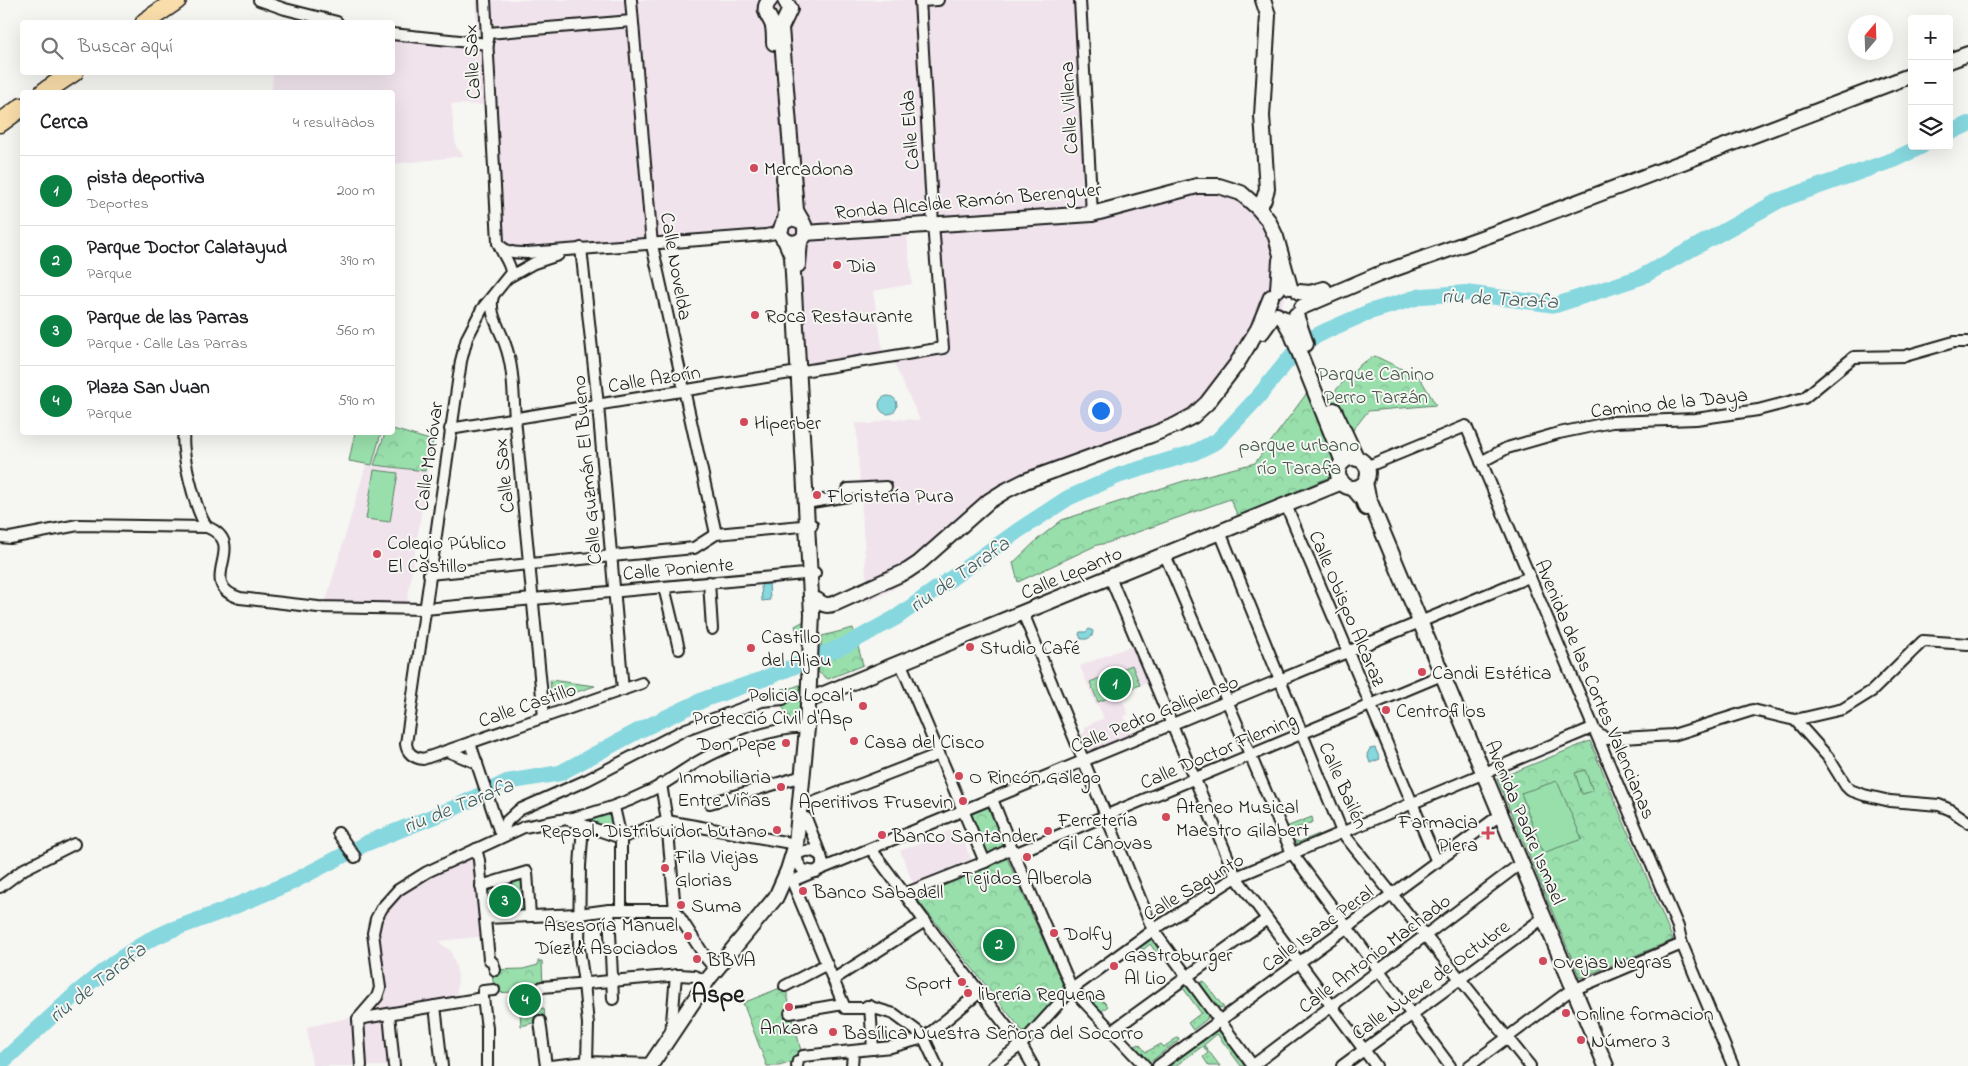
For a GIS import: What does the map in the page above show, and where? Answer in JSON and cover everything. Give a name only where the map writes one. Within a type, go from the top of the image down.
[{"type":"highway","points":[[149,20],[178,0]]},
{"type":"highway","points":[[47,90],[70,75]]},
{"type":"highway","points":[[0,123],[20,108]]},
{"type":"street","points":[[259,0],[285,9],[329,20]]},
{"type":"street","name":"Calle Sax","points":[[485,0],[498,242]]},
{"type":"street","name":"Calle Novelda","points":[[631,0],[652,245],[716,534]]},
{"type":"street","points":[[770,0],[765,8],[774,29],[786,211],[784,233],[792,256],[816,620]]},
{"type":"street","points":[[785,0],[790,10],[782,28],[796,210],[802,232],[798,256],[801,372]]},
{"type":"street","points":[[920,1],[938,0]]},
{"type":"street","name":"Calle Villena","points":[[1080,0],[1092,214]]},
{"type":"street","points":[[1258,208],[1264,199],[1267,189],[1262,116],[1268,15],[1262,0]]},
{"type":"street","name":"Calle Elda","points":[[920,1],[933,224],[943,348]]},
{"type":"street","points":[[769,18],[776,22],[784,20]]},
{"type":"street","points":[[488,33],[632,21]]},
{"type":"street","points":[[395,34],[488,44]]},
{"type":"street","points":[[1952,60],[1968,54]]},
{"type":"street","points":[[816,620],[822,615],[908,576],[931,560],[991,506],[1027,485],[1178,429],[1194,420],[1223,391],[1238,372],[1266,326],[1289,314],[1377,275],[1512,227],[1908,77]]},
{"type":"street","name":"Ronda Alcalde Ramón Berenguer","points":[[802,232],[1092,214],[1197,186],[1219,186],[1241,193],[1268,220],[1280,249],[1285,291]]},
{"type":"street","points":[[784,233],[792,218],[802,232]]},
{"type":"street","points":[[784,233],[793,243],[802,232]]},
{"type":"street","points":[[498,242],[502,248],[509,252],[517,253],[652,245],[784,233]]},
{"type":"street","points":[[498,242],[501,252],[511,268],[509,277]]},
{"type":"street","points":[[509,277],[522,268],[545,258],[581,250]]},
{"type":"street","name":"Calle Guzmán El Bueno","points":[[581,250],[598,405],[623,690]]},
{"type":"street","points":[[1285,291],[1310,293],[1377,275]]},
{"type":"street","name":"Calle Monóvar","points":[[423,759],[410,754],[406,749],[406,744],[456,384],[467,338],[491,298],[509,277]]},
{"type":"street","points":[[1285,291],[1271,306],[1289,314]]},
{"type":"street","points":[[1285,291],[1302,298],[1289,314],[1292,332],[1355,463],[1368,474],[1353,484],[1339,472],[1355,463]]},
{"type":"street","points":[[817,600],[827,606],[836,604],[907,572],[929,556],[989,502],[1025,481],[1151,435],[1193,416],[1217,392],[1285,291]]},
{"type":"street","name":"Calle Sax","points":[[491,298],[493,314],[506,344],[512,370],[544,717]]},
{"type":"street","name":"Camino de la Daya","points":[[1482,462],[1507,448],[1558,433],[1612,422],[1696,419],[1758,410],[1804,398],[1854,357],[1905,356],[1954,342],[1968,342]]},
{"type":"street","name":"Calle Azorín","points":[[450,429],[943,348]]},
{"type":"street","name":"Avenida de las Cortes Valencianas","points":[[1355,463],[1466,426],[1592,728],[1674,918],[1682,944],[1733,1066]]},
{"type":"street","points":[[0,537],[10,538],[78,525],[207,527],[201,515],[184,456],[182,445],[184,435]]},
{"type":"street","name":"Calle Lepanto","points":[[812,699],[902,664],[1286,505],[1353,484]]},
{"type":"street","name":"Avenida Padre Ismael","points":[[1353,484],[1363,500],[1418,623],[1571,991],[1600,1066]]},
{"type":"street","points":[[809,503],[848,496],[848,489],[886,487]]},
{"type":"street","name":"Calle Obispo Alcaraz","points":[[1286,505],[1437,862]]},
{"type":"street","points":[[429,574],[694,548],[716,534],[810,525]]},
{"type":"street","name":"Calle Poniente","points":[[207,527],[217,532],[223,539],[225,548],[220,575],[221,587],[228,594],[240,598],[318,607],[425,609],[813,573]]},
{"type":"street","name":"Calle Bailén","points":[[1220,532],[1342,832],[1530,1066]]},
{"type":"street","points":[[1165,555],[1292,853],[1450,1066]]},
{"type":"street","points":[[776,896],[796,854],[806,812],[817,600],[813,573]]},
{"type":"street","points":[[1110,577],[1236,877],[1376,1066]]},
{"type":"street","name":"Calle Pedro Galipienso","points":[[792,881],[1529,577]]},
{"type":"street","points":[[709,582],[712,629]]},
{"type":"street","points":[[664,586],[680,649]]},
{"type":"street","points":[[1023,613],[1153,930],[1253,1066]]},
{"type":"street","points":[[1592,728],[1606,739],[1673,734],[1753,710],[1795,720],[1843,709],[1872,691],[1923,641],[1968,644]]},
{"type":"street","points":[[902,664],[985,862]]},
{"type":"street","name":"Calle Doctor Fleming","points":[[904,894],[1106,817],[1439,676]]},
{"type":"street","name":"Calle Castillo","points":[[423,759],[642,683]]},
{"type":"street","points":[[501,836],[507,821],[523,808],[587,780],[686,729],[762,701],[783,699]]},
{"type":"street","points":[[812,699],[807,728],[792,881],[845,1008],[867,1008],[867,1006],[870,1006],[894,1014],[924,1038],[937,1066]]},
{"type":"street","points":[[1795,720],[1828,757],[1850,790],[1890,801],[1939,805],[1951,810],[1968,822]]},
{"type":"street","points":[[362,1066],[358,1019],[377,997],[380,988],[373,933],[376,920],[382,908],[398,890],[427,872],[501,836],[524,827],[614,807],[652,790],[699,761],[759,736],[794,728],[807,728]]},
{"type":"street","name":"Calle Sagunto","points":[[993,1066],[1021,1045],[1072,989],[1153,930],[1236,877],[1592,728]]},
{"type":"street","points":[[470,743],[501,836]]},
{"type":"street","points":[[447,750],[477,763]]},
{"type":"street","points":[[806,812],[940,754]]},
{"type":"street","name":"Avenida Padre Ismael","points":[[1481,774],[1516,868],[1606,1066]]},
{"type":"street","points":[[710,803],[803,776]]},
{"type":"street","points":[[661,784],[668,821],[675,910],[706,958],[711,976]]},
{"type":"street","points":[[992,799],[1072,989],[1145,1066]]},
{"type":"street","points":[[614,807],[621,838],[621,910]]},
{"type":"street","points":[[796,854],[807,872],[816,872],[822,866],[821,856],[806,812]]},
{"type":"street","name":"Calle Isaac Peral","points":[[1158,1066],[1496,818]]},
{"type":"street","points":[[566,819],[621,838],[668,821],[796,854],[810,850],[821,856]]},
{"type":"street","points":[[583,824],[580,866],[579,949],[588,1024],[587,1062]]},
{"type":"street","points":[[338,833],[355,856]]},
{"type":"street","points":[[0,887],[24,869],[74,844]]},
{"type":"street","points":[[476,848],[489,959],[493,962],[495,970]]},
{"type":"street","points":[[871,849],[1021,1045],[1033,1066]]},
{"type":"street","name":"Calle Antonio Machado","points":[[1253,1066],[1516,868]]},
{"type":"street","points":[[481,886],[527,872],[530,916]]},
{"type":"street","points":[[550,1066],[587,1062],[651,1065],[711,976],[776,896],[792,881]]},
{"type":"street","points":[[485,918],[579,914],[609,910],[675,910]]},
{"type":"street","points":[[609,910],[613,999]]},
{"type":"street","points":[[1112,1031],[1267,919]]},
{"type":"street","points":[[834,979],[925,921]]},
{"type":"street","name":"Calle Nueve de Octubre","points":[[1342,1066],[1539,921]]},
{"type":"street","points":[[1469,1066],[1571,991],[1682,944]]},
{"type":"street","points":[[785,986],[827,964]]},
{"type":"street","points":[[542,987],[676,975],[711,976]]},
{"type":"street","points":[[670,1039],[676,975]]},
{"type":"street","points":[[487,1066],[487,1028],[483,991],[494,990]]},
{"type":"street","points":[[799,1061],[874,1049],[924,1038],[980,992]]},
{"type":"street","points":[[358,1019],[483,998]]},
{"type":"street","points":[[790,1013],[843,1004]]},
{"type":"street","points":[[435,1006],[442,1066]]},
{"type":"street","points":[[870,1006],[874,1049]]},
{"type":"street","points":[[389,1014],[394,1066]]},
{"type":"street","points":[[540,1021],[546,1066]]},
{"type":"street","points":[[852,1066],[853,1052]]},
{"type":"shaded area","points":[[475,0],[1080,0],[1092,214],[1219,186],[1268,220],[1284,281],[1285,294],[1282,305],[1272,326],[1238,378],[1211,409],[1196,422],[1180,432],[1030,488],[1007,500],[986,514],[914,578],[868,602],[856,423],[871,424],[888,419],[920,420],[891,357],[943,348],[932,225],[906,227],[912,284],[873,291],[884,358],[802,372],[793,235],[544,253],[501,249],[491,105],[451,104],[456,147],[464,156],[395,164],[395,90],[272,90],[273,75],[395,75],[395,34],[478,42]]},
{"type":"shaded area","name":"Colegio Público El Castillo","points":[[366,465],[428,471],[407,602],[325,604]]},
{"type":"shaded area","points":[[1131,646],[1147,683],[1120,694],[1128,714],[1124,716],[1132,735],[1089,753],[1085,752],[1079,735],[1085,732],[1084,727],[1104,718],[1098,705],[1096,705],[1080,666]]},
{"type":"shaded area","points":[[958,827],[971,859],[913,883],[900,851]]},
{"type":"shaded area","points":[[476,849],[486,936],[440,941],[441,944],[451,951],[455,964],[458,976],[456,1003],[389,1014],[394,1066],[312,1066],[307,1027],[353,1017],[377,997],[373,933],[398,890]]},
{"type":"green space","name":"Parque Canino Perro Tarzán","points":[[1375,356],[1420,378],[1436,405],[1368,411],[1346,439],[1328,398],[1361,364]]},
{"type":"green space","name":"parque urbano río Tarafa","points":[[1307,393],[1335,459],[1330,477],[1238,516],[1230,499],[1097,545],[1018,582],[1013,563],[1038,539],[1062,520],[1184,481],[1255,463]]},
{"type":"green space","points":[[395,430],[433,441],[425,471],[374,465],[384,435],[395,435]]},
{"type":"green space","points":[[354,435],[380,435],[372,465],[349,461]]},
{"type":"green space","points":[[374,470],[398,473],[390,522],[366,519]]},
{"type":"green space","points":[[806,620],[805,637],[799,639],[795,626]]},
{"type":"green space","points":[[853,628],[863,665],[828,679],[818,672],[822,636]]},
{"type":"green space","points":[[1132,665],[1140,685],[1098,702],[1090,682]]},
{"type":"green space","points":[[550,680],[595,686],[552,700]]},
{"type":"green space","points":[[808,682],[805,720],[793,723],[780,703],[784,702],[782,689]]},
{"type":"green space","points":[[1590,741],[1673,940],[1580,978],[1497,779]]},
{"type":"green space","points":[[1585,770],[1593,791],[1582,794],[1575,773]]},
{"type":"green space","points":[[1557,781],[1582,839],[1543,853],[1521,793]]},
{"type":"green space","points":[[989,807],[1007,850],[988,859],[969,815]]},
{"type":"green space","points":[[612,813],[615,832],[586,822],[586,819]]},
{"type":"green space","points":[[1312,817],[1313,822],[1290,832],[1293,840],[1299,842],[1319,834],[1319,836],[1295,846],[1293,845],[1286,827]]},
{"type":"green space","points":[[1007,858],[1066,992],[1024,1033],[916,898]]},
{"type":"green space","points":[[525,875],[527,916],[484,916],[482,889]]},
{"type":"green space","points":[[1151,938],[1164,957],[1161,959],[1150,944],[1143,950],[1140,946]]},
{"type":"green space","points":[[538,961],[542,961],[543,990],[534,992],[536,1009],[544,1008],[545,1020],[521,1026],[520,1010],[515,1010],[514,992],[494,993],[492,970],[523,969],[538,965]]},
{"type":"green space","points":[[1204,981],[1224,1008],[1218,1007],[1200,983]]},
{"type":"green space","points":[[1184,983],[1208,1015],[1207,1019],[1193,1030],[1188,1023],[1201,1013],[1183,988],[1174,994],[1172,992]]},
{"type":"green space","points":[[785,986],[803,1059],[779,1066],[767,1066],[743,1003]]},
{"type":"green space","points":[[1100,990],[1102,993],[1098,996],[1108,1006],[1101,1012],[1088,1000]]},
{"type":"green space","points":[[1216,1030],[1219,1031],[1245,1066],[1241,1066],[1217,1034],[1204,1045],[1220,1066],[1209,1066],[1203,1057],[1208,1053],[1203,1046],[1175,1066],[1168,1066]]},
{"type":"green space","points":[[1178,1037],[1179,1040],[1149,1063],[1134,1047],[1139,1044],[1146,1052],[1161,1044],[1164,1047]]},
{"type":"water","points":[[884,396],[892,396],[897,401],[895,412],[884,414],[879,409],[879,401]]},
{"type":"water","points":[[761,584],[769,584],[770,600],[762,601]]},
{"type":"water","points":[[1089,629],[1093,631],[1092,636],[1087,639],[1081,639],[1080,632],[1086,632]]},
{"type":"water","points":[[1375,748],[1380,759],[1370,763],[1367,754],[1370,749]]},
{"type":"waterway","name":"riu de Tarafa","points":[[1953,131],[1968,124]]},
{"type":"waterway","name":"riu de Tarafa","points":[[0,1064],[78,992],[115,962],[149,940],[292,882],[367,843],[452,809],[507,782],[560,773],[638,731],[705,699],[763,679],[848,644],[897,617],[1019,530],[1068,498],[1120,475],[1193,453],[1217,441],[1258,397],[1302,343],[1328,330],[1369,312],[1422,296],[1466,293],[1556,305],[1641,277],[1780,200],[1893,160],[1914,150]]},
{"type":"tunnel","points":[[738,996],[743,1003]]},
{"type":"place","name":"Mercadona","points":[[754,168]]},
{"type":"place","name":"Dia","points":[[837,265]]},
{"type":"place","name":"Roca Restaurante","points":[[755,315]]},
{"type":"place","name":"Hiperber","points":[[744,422]]},
{"type":"place","name":"Floristería Pura","points":[[817,495]]},
{"type":"place","name":"Colegio Público El Castillo","points":[[377,554]]},
{"type":"place","name":"Studio Café","points":[[970,647]]},
{"type":"place","name":"Castillo del Aljau","points":[[751,648]]},
{"type":"place","name":"Candi Estética","points":[[1422,672]]},
{"type":"place","name":"pista deportiva","points":[[1115,684]]},
{"type":"place","name":"Policia Local i Protecció Civil d'Asp","points":[[863,706]]},
{"type":"place","name":"Centrofilos","points":[[1386,710]]},
{"type":"place","name":"Casa del Cisco","points":[[854,741]]},
{"type":"place","name":"Don Pepe","points":[[786,743]]},
{"type":"place","name":"O Rincón Galego","points":[[959,776]]},
{"type":"place","name":"Inmobiliaria Entre Viñas","points":[[781,787]]},
{"type":"place","name":"Aperitivos Frusevin","points":[[963,801]]},
{"type":"place","name":"Ateneo Musical Maestro Gilabert","points":[[1166,817]]},
{"type":"place","name":"Repsol. Distribuidor butano","points":[[777,830]]},
{"type":"place","name":"Ferretería Gil Cánovas","points":[[1048,831]]},
{"type":"place","name":"Farmacia Piera","points":[[1488,833]]},
{"type":"place","name":"Banco Santander","points":[[882,835]]},
{"type":"place","name":"Tejidos Alberola","points":[[1027,857]]},
{"type":"place","name":"Fila Viejas Glorias","points":[[665,868]]},
{"type":"place","name":"Banco Sabadell","points":[[803,891]]},
{"type":"place","name":"Parque de las Parras","points":[[505,901]]},
{"type":"place","name":"Suma","points":[[681,905]]},
{"type":"place","name":"Dolfy","points":[[1054,933]]},
{"type":"place","name":"Asesoría Manuel Díez & Asociados","points":[[688,936]]},
{"type":"place","name":"Parque Doctor Calatayud","points":[[999,945]]},
{"type":"place","name":"BBVA","points":[[697,959]]},
{"type":"place","name":"Ovejas Negras","points":[[1543,961]]},
{"type":"place","name":"Gastroburger Al Lio","points":[[1114,966]]},
{"type":"place","name":"Sport","points":[[962,982]]},
{"type":"place","name":"librería Requena","points":[[968,993]]},
{"type":"place","name":"Plaza San Juan","points":[[525,1000]]},
{"type":"place","name":"Ankara","points":[[789,1007]]},
{"type":"place","name":"Online formacion","points":[[1566,1013]]},
{"type":"place","name":"Basílica Nuestra Señora del Socorro","points":[[833,1032]]},
{"type":"place","name":"Número 3","points":[[1581,1040]]},
{"type":"district","name":"Aspe","points":[[718,993]]}]
